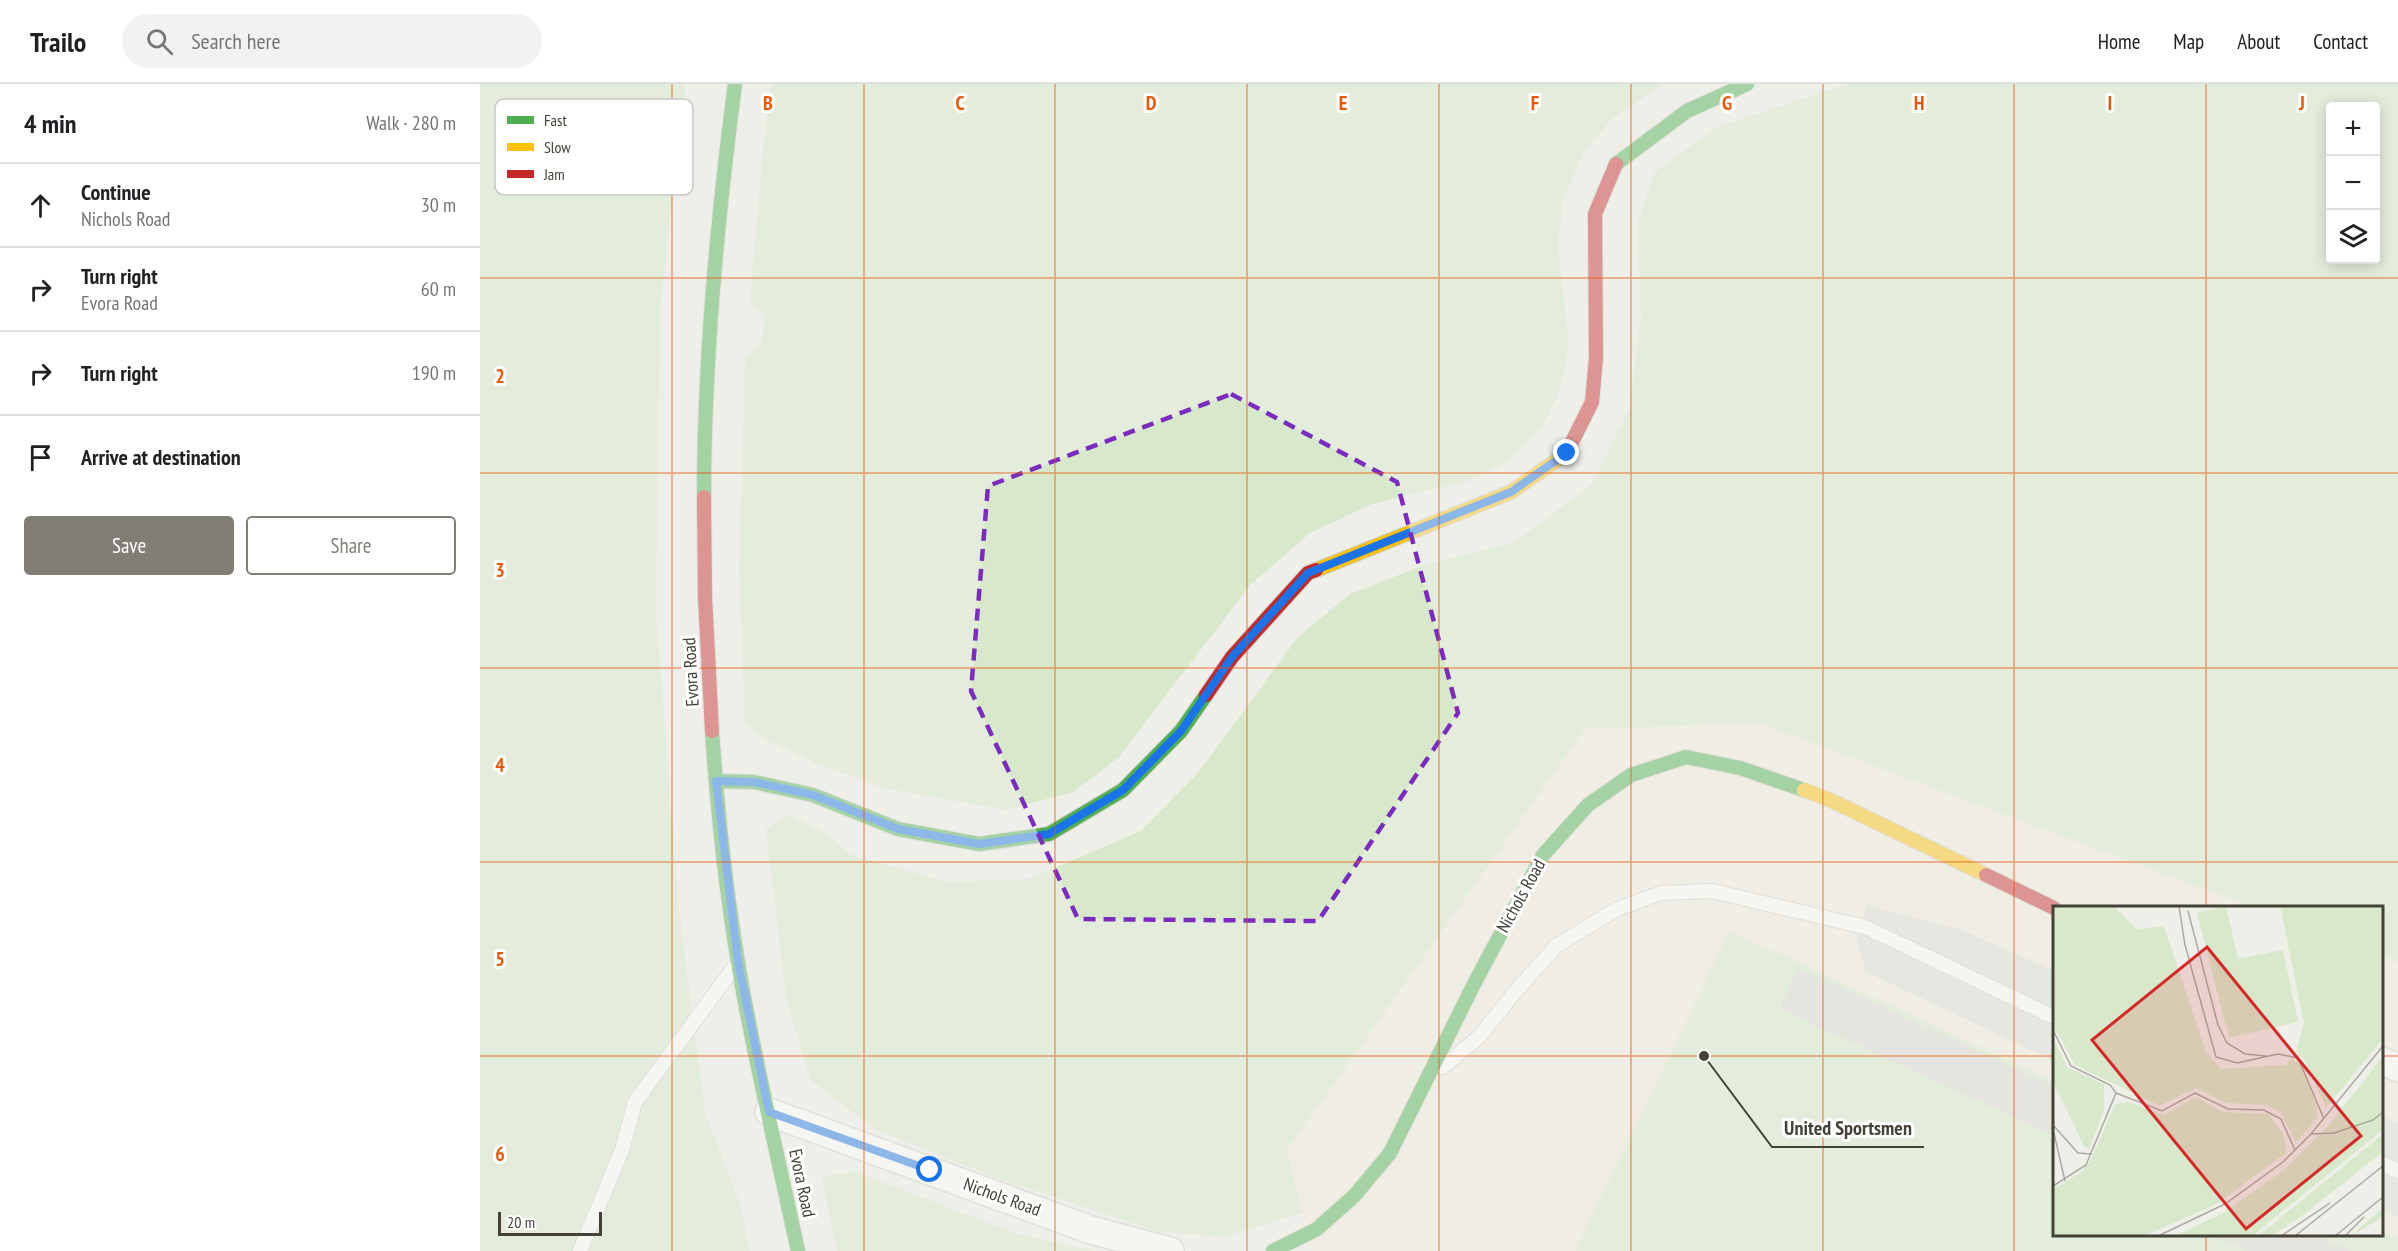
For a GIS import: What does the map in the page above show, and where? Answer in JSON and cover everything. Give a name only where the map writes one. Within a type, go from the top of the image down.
[{"type":"street","name":"Evora Road","points":[[735,84],[716,235],[706,378],[704,515],[706,634],[716,781],[738,962],[798,1251]]},
{"type":"street","points":[[716,781],[754,782],[813,795],[898,829],[979,844],[1049,834],[1123,790],[1181,731],[1232,657],[1308,573],[1511,492],[1567,453],[1592,402],[1596,358],[1595,214],[1617,161],[1688,111],[1747,84]]},
{"type":"street","name":"Nichols Road","points":[[1274,1251],[1317,1229],[1355,1195],[1390,1153],[1475,982],[1543,855],[1588,805],[1631,775],[1686,757],[1740,768],[1828,799],[2053,907]]},
{"type":"street","points":[[2383,1060],[2398,1068]]},
{"type":"street","name":"Nichols Road","points":[[769,1112],[1091,1230],[1170,1251]]},
{"type":"lane","points":[[1425,1082],[1480,1036],[1556,946],[1617,909],[1661,892],[1712,891],[1865,927],[2053,1016]]},
{"type":"lane","points":[[580,1251],[622,1150],[636,1102],[738,962]]},
{"type":"lane","points":[[2383,1164],[2398,1171]]},
{"type":"highlighted area","points":[[1231,394],[1397,482],[1458,713],[1318,921],[1078,919],[971,691],[988,486]]},
{"type":"shaded area","points":[[1759,723],[2250,906],[2053,906],[2053,1236],[2383,1236],[2383,956],[2398,962],[2398,1251],[1311,1251],[1287,1150],[1584,729]]},
{"type":"shaded area","points":[[1867,905],[1962,930],[2053,971],[2053,1061],[1866,972],[1856,940]]},
{"type":"shaded area","points":[[2383,1116],[2398,1123],[2398,1217],[2383,1210]]},
{"type":"green space","points":[[480,84],[686,84],[684,99],[495,99],[495,195],[673,195],[660,307],[656,614],[679,910],[705,1112],[740,1204],[750,1251],[480,1251]]},
{"type":"green space","points":[[771,84],[1662,84],[1612,119],[1583,154],[1563,201],[1558,245],[1569,347],[1559,393],[1541,429],[1504,464],[1468,481],[1372,504],[1310,533],[1250,585],[1119,757],[1073,792],[1006,810],[884,788],[817,764],[761,737],[745,722],[739,571],[745,358],[756,350],[763,329],[764,316],[750,300]]},
{"type":"green space","points":[[1847,84],[2398,84],[2398,962],[2383,956],[2383,906],[2250,906],[1759,723],[1585,729],[1287,1150],[1302,1213],[1224,1237],[1160,1232],[1002,1180],[874,1129],[810,1079],[786,998],[766,829],[790,815],[824,832],[851,855],[947,882],[1029,879],[1141,831],[1198,773],[1298,637],[1350,594],[1427,564],[1515,542],[1591,485],[1630,408],[1641,315],[1637,226],[1655,172],[1717,127]]},
{"type":"green space","points":[[1730,931],[2053,1081],[2053,1236],[2383,1236],[2383,1232],[2398,1239],[2398,1251],[1575,1251]]},
{"type":"green space","points":[[856,1172],[1017,1234],[1095,1251],[837,1251],[822,1179],[831,1175]]},
{"type":"building","points":[[1799,969],[2053,1087],[2053,1135],[1781,1008]]},
{"type":"building","points":[[2217,1236],[2317,1236],[2349,1251],[2249,1251]]},
{"type":"traffic: fast","points":[[704,497],[709,341],[735,84]]},
{"type":"traffic: fast","points":[[1616,164],[1687,111],[1747,84]]},
{"type":"traffic: fast","points":[[716,781],[754,782],[813,795],[898,829],[979,844],[1049,834],[1123,790],[1181,731],[1206,695]]},
{"type":"traffic: fast","points":[[712,731],[724,865],[738,964],[798,1251]]},
{"type":"traffic: fast","points":[[1273,1251],[1317,1229],[1355,1195],[1390,1153],[1475,982],[1543,855],[1588,805],[1631,775],[1686,757],[1740,768],[1804,790]]},
{"type":"traffic: slow","points":[[1316,570],[1511,492],[1567,453],[1569,448]]},
{"type":"traffic: slow","points":[[1804,790],[1828,799],[1986,875]]},
{"type":"traffic: jam","points":[[1569,448],[1592,402],[1596,358],[1595,214],[1616,164]]},
{"type":"traffic: jam","points":[[704,497],[705,597],[712,731]]},
{"type":"traffic: jam","points":[[1206,695],[1232,657],[1308,573],[1316,570]]},
{"type":"traffic: jam","points":[[1986,875],[2053,908]]},
{"type":"place","name":"United Sportsmen","points":[[1704,1056]]},
{"type":"route","points":[[930,1170],[769,1112],[738,962],[716,781],[754,782],[813,795],[898,829],[979,844],[1049,834],[1123,790],[1181,731],[1232,657],[1308,573],[1511,492],[1567,453]]}]
